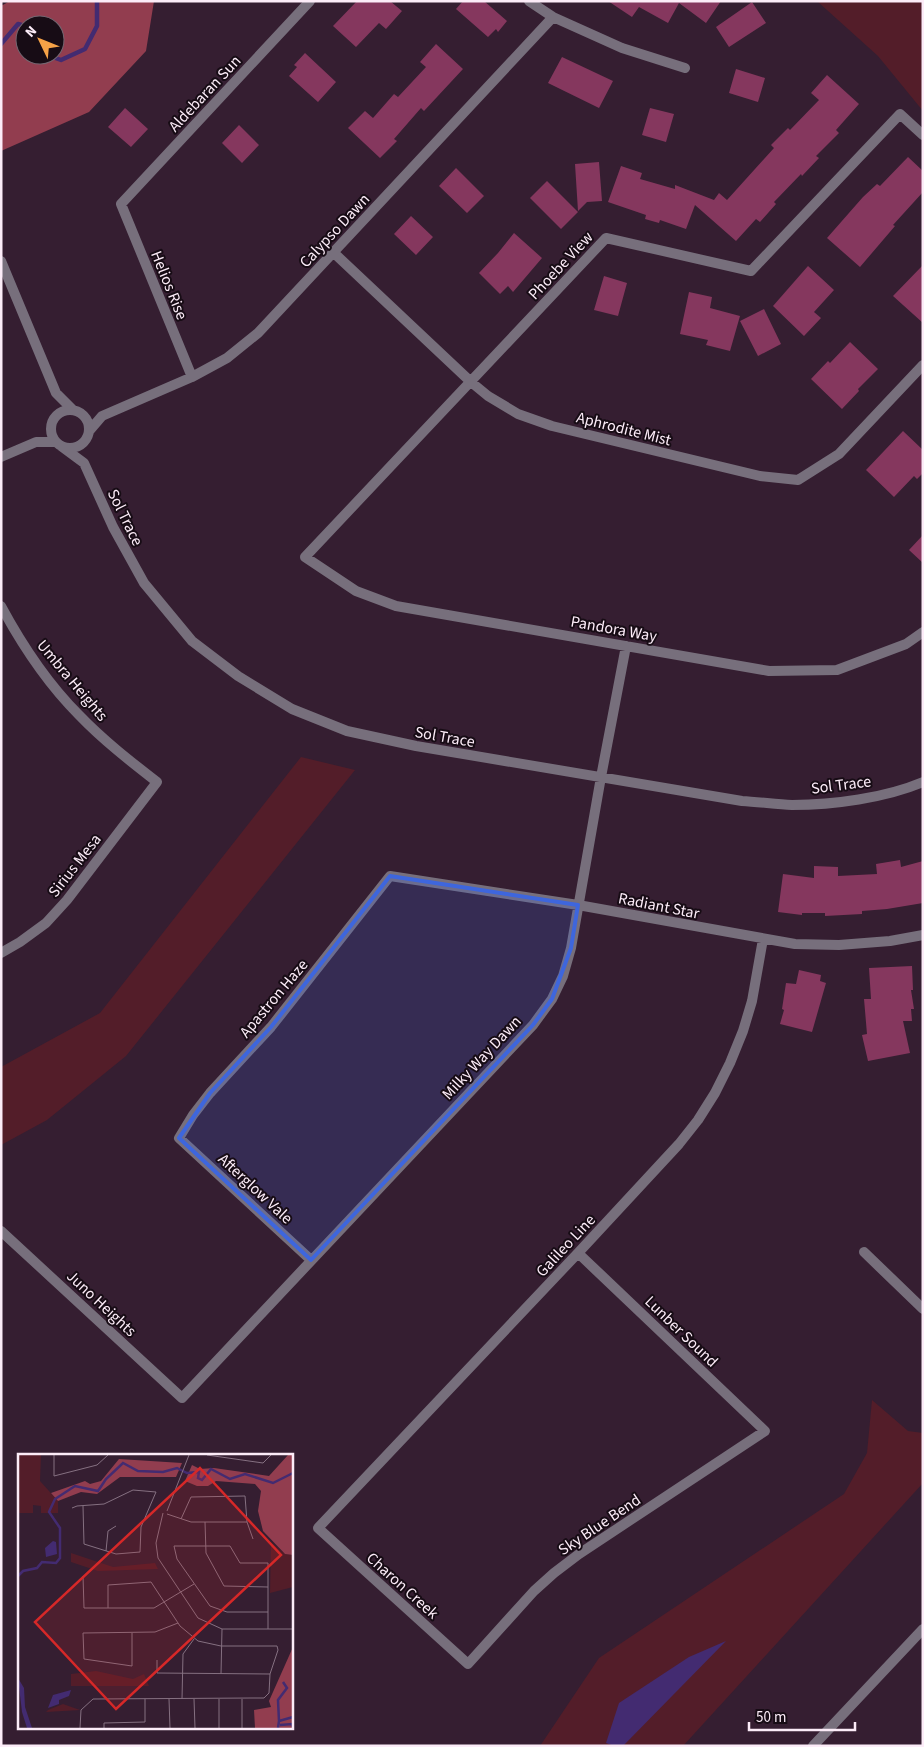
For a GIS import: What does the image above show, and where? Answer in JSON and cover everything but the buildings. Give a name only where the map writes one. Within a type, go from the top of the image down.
[{"type":"street","name":"Aldebaran Sun","points":[[121,204],[310,1]]},
{"type":"street","points":[[529,1],[553,17],[622,48],[685,68]]},
{"type":"street","name":"Calypso Dawn","points":[[89,433],[102,416],[192,377],[227,358],[258,333],[553,17]]},
{"type":"street","name":"Phoebe View","points":[[305,557],[606,238],[751,271],[900,114],[923,135]]},
{"type":"street","name":"Helios Rise","points":[[121,204],[192,377]]},
{"type":"street","name":"Aphrodite Mist","points":[[333,252],[471,382],[488,396],[518,414],[552,426],[760,476],[798,480],[839,454],[923,365]]},
{"type":"street","points":[[1,261],[56,393],[86,418],[89,433],[84,463]]},
{"type":"street","points":[[56,393],[51,431],[59,444]]},
{"type":"street","points":[[36,442],[52,421],[64,410],[102,416]]},
{"type":"street","points":[[1,457],[36,442],[59,444],[74,448],[85,442],[89,433]]},
{"type":"street","name":"Sol Trace","points":[[59,444],[84,463],[113,527],[144,583],[192,641],[238,676],[292,709],[347,731],[416,746],[742,801],[793,805],[837,802],[883,794],[923,782]]},
{"type":"street","name":"Pandora Way","points":[[305,557],[356,591],[396,606],[770,671],[837,670],[906,644],[923,632]]},
{"type":"street","name":"Umbra Heights","points":[[1,606],[25,646],[78,714],[107,742],[157,782]]},
{"type":"street","name":"Milky Way Dawn","points":[[182,1398],[533,1025],[547,1006],[563,976],[571,948],[626,646]]},
{"type":"street","name":"Sirius Mesa","points":[[1,953],[46,923],[67,900],[157,782]]},
{"type":"street","name":"Radiant Star","points":[[390,876],[578,905],[795,944],[839,945],[923,936]]},
{"type":"street","name":"Apastron Haze","points":[[179,1138],[193,1115],[210,1093],[271,1027],[390,876]]},
{"type":"street","name":"Galileo Line","points":[[318,1528],[578,1253],[679,1144],[698,1120],[715,1093],[730,1063],[748,1016],[764,939]]},
{"type":"street","name":"Afterglow Vale","points":[[179,1138],[311,1260]]},
{"type":"street","name":"Juno Heights","points":[[1,1231],[182,1398]]},
{"type":"street","points":[[864,1252],[923,1309]]},
{"type":"street","name":"Lunber Sound","points":[[578,1253],[765,1431]]},
{"type":"street","name":"Sky Blue Bend","points":[[468,1664],[534,1591],[554,1573],[579,1554],[765,1431]]},
{"type":"street","name":"Charon Creek","points":[[318,1528],[468,1664]]},
{"type":"street","points":[[813,1746],[923,1629]]},
{"type":"highlighted area","points":[[390,876],[578,905],[571,948],[552,999],[533,1025],[311,1260],[179,1138],[210,1093],[271,1027]]},
{"type":"shaded area","points":[[10,1],[154,1],[146,51],[89,112],[1,151],[1,6]]},
{"type":"shaded area","points":[[817,1],[923,1],[923,111],[878,56]]},
{"type":"shaded area","points":[[301,757],[355,770],[126,1056],[47,1120],[1,1145],[1,1067],[100,1013]]},
{"type":"shaded area","points":[[872,1400],[908,1431],[923,1433],[923,1483],[683,1746],[540,1746],[599,1658],[844,1494],[867,1453]]},
{"type":"shaded area","points":[[726,1641],[623,1746],[614,1746],[606,1743],[619,1703],[689,1657]]},
{"type":"waterway","points":[[65,58],[85,49],[97,26],[97,1]]},
{"type":"waterway","points":[[1,44],[15,28]]}]
